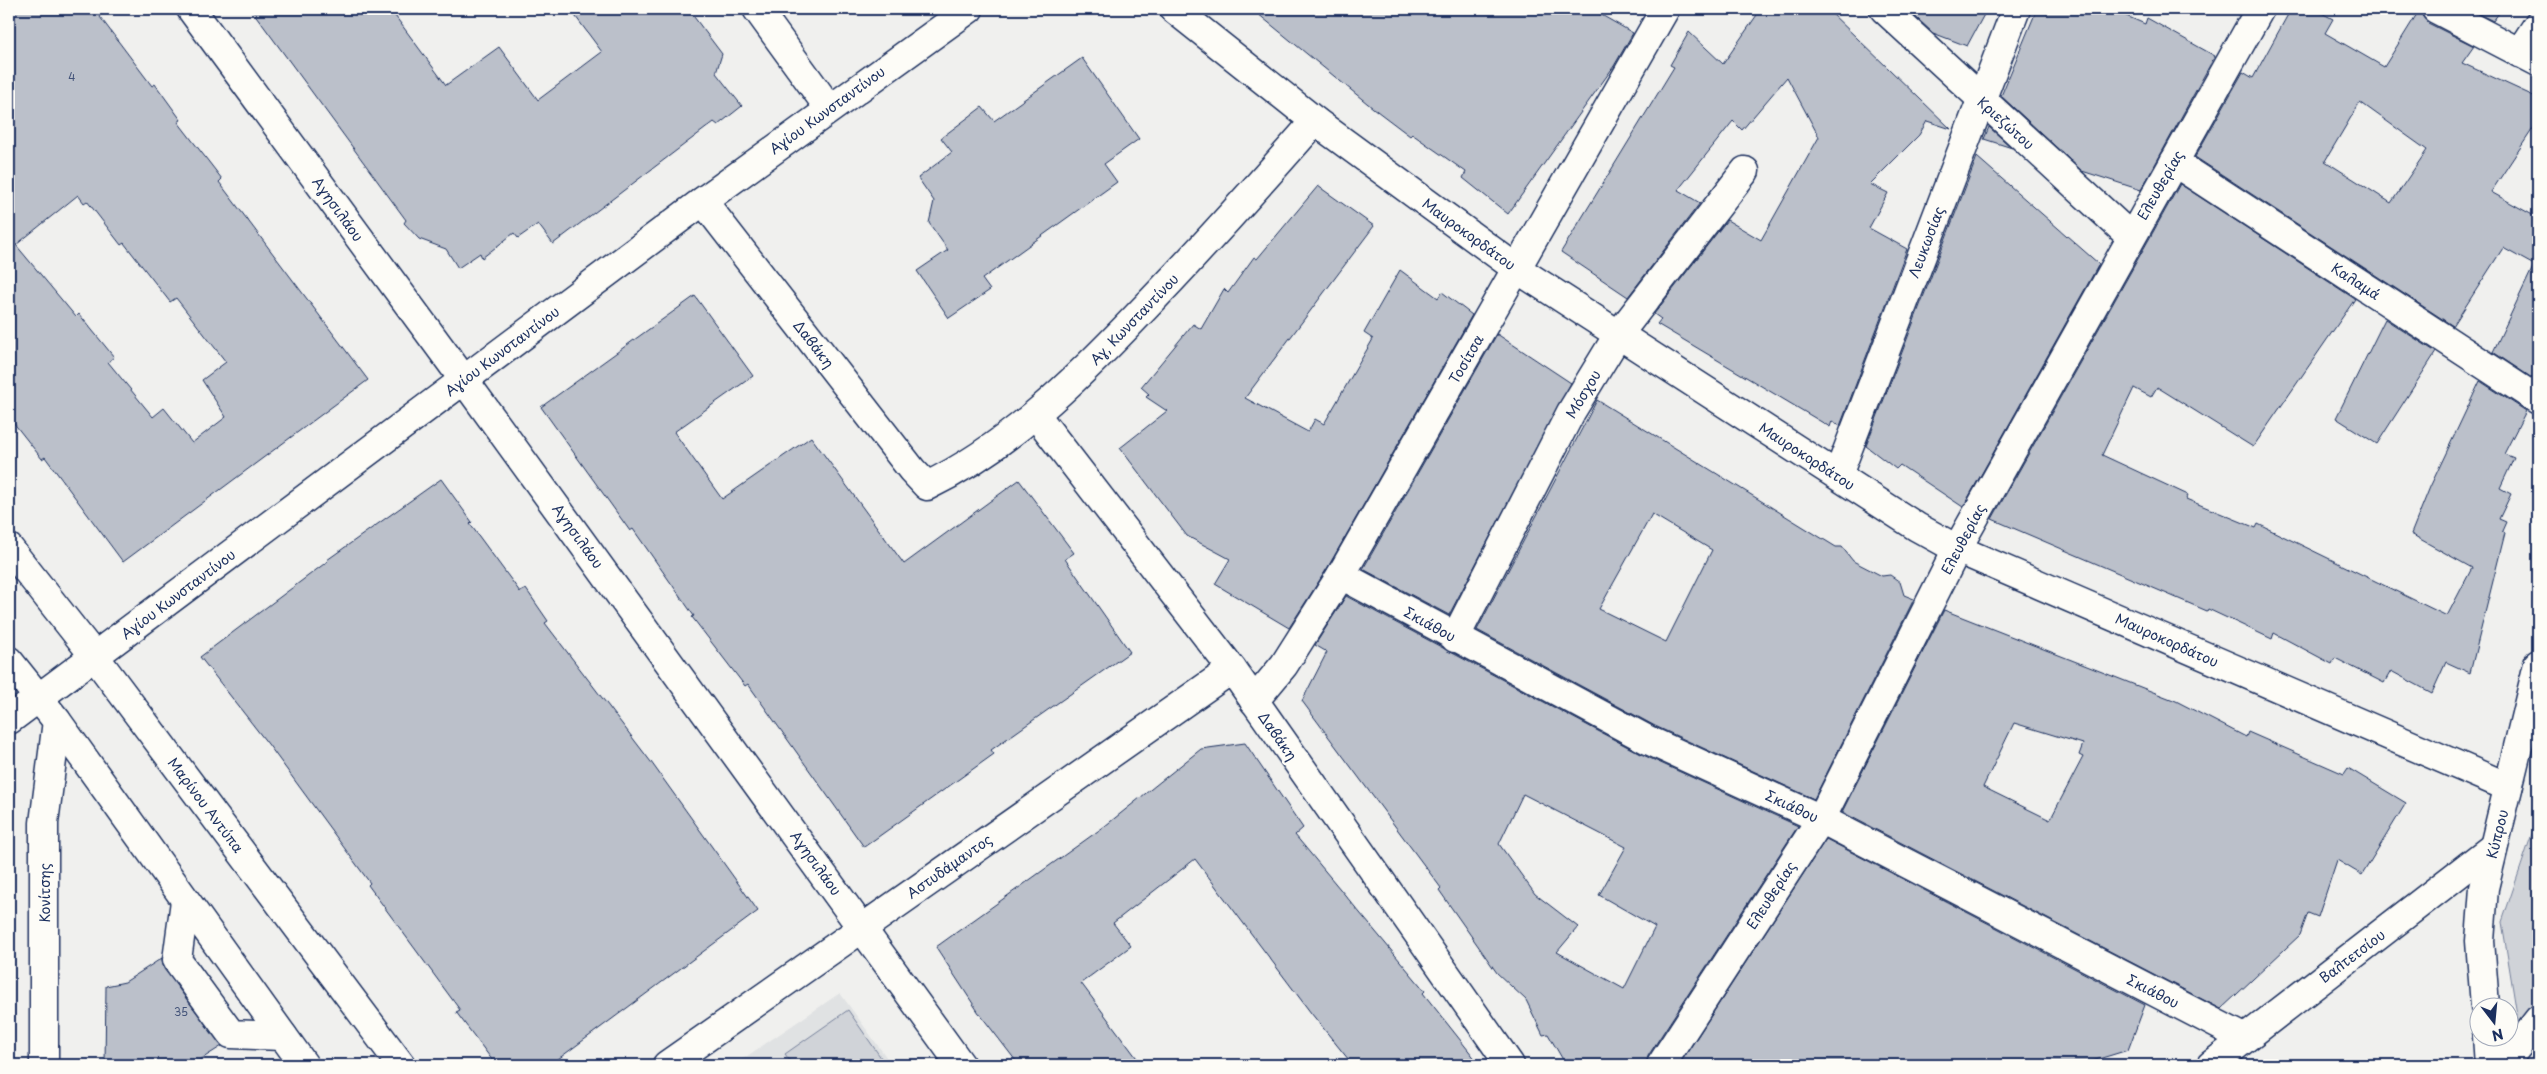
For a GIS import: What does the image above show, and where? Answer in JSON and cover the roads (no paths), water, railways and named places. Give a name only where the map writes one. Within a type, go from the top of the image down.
[{"type":"street","name":"Αγησιλάου","points":[[191,9],[464,380],[961,1065]]},
{"type":"street","points":[[757,9],[829,108]]},
{"type":"street","name":"Αγίου Κωνσταντίνου","points":[[9,720],[40,699],[702,201],[969,9]]},
{"type":"street","name":"Μαυροκορδάτου","points":[[1174,9],[1315,121],[1517,269],[1916,527],[1957,549],[2508,787]]},
{"type":"street","name":"Τοσίτσα","points":[[1254,701],[1284,665],[1340,575],[1665,9]]},
{"type":"street","name":"Κριεζώτου","points":[[1884,9],[1980,100],[2130,236]]},
{"type":"street","name":"Λευκωσίας","points":[[1838,475],[2016,9]]},
{"type":"street","name":"Ελευθερίας","points":[[1661,1065],[1821,819],[1957,549],[2130,236],[2260,9]]},
{"type":"street","points":[[2436,9],[2528,58],[2538,24]]},
{"type":"street","name":"Αγ, Κωνσταντίνου","points":[[926,486],[947,476],[1036,415],[1093,362],[1210,241],[1315,121]]},
{"type":"street","name":"Καλαμά","points":[[2174,162],[2538,400]]},
{"type":"street","name":"Μόσχου","points":[[1455,638],[1571,412],[1618,335],[1745,172]]},
{"type":"street","name":"Δαβάκη","points":[[702,201],[926,486]]},
{"type":"street","name":"Δαβάκη","points":[[1036,415],[1232,669],[1510,1065]]},
{"type":"street","name":"Μαρίνου Αντύπα","points":[[9,548],[95,657],[401,1065]]},
{"type":"street","name":"Σκιάθου","points":[[1340,575],[1648,740],[1821,819],[2244,1038]]},
{"type":"street","points":[[9,661],[57,722],[304,1065]]},
{"type":"street","name":"Κύπρου","points":[[2483,996],[2480,941],[2484,888],[2508,787],[2532,720],[2538,664]]},
{"type":"street","name":"Αστυδάμαντος","points":[[667,1065],[1232,669]]},
{"type":"street","name":"Κονίτσης","points":[[44,1065],[44,823],[57,722]]},
{"type":"street","name":"Βαλτετσίου","points":[[2211,1065],[2493,847]]},
{"type":"street","points":[[186,900],[177,960],[231,1034],[283,1036]]},
{"type":"street","points":[[2503,1065],[2538,1020]]},
{"type":"street","points":[[2488,1046],[2489,1065]]}]
